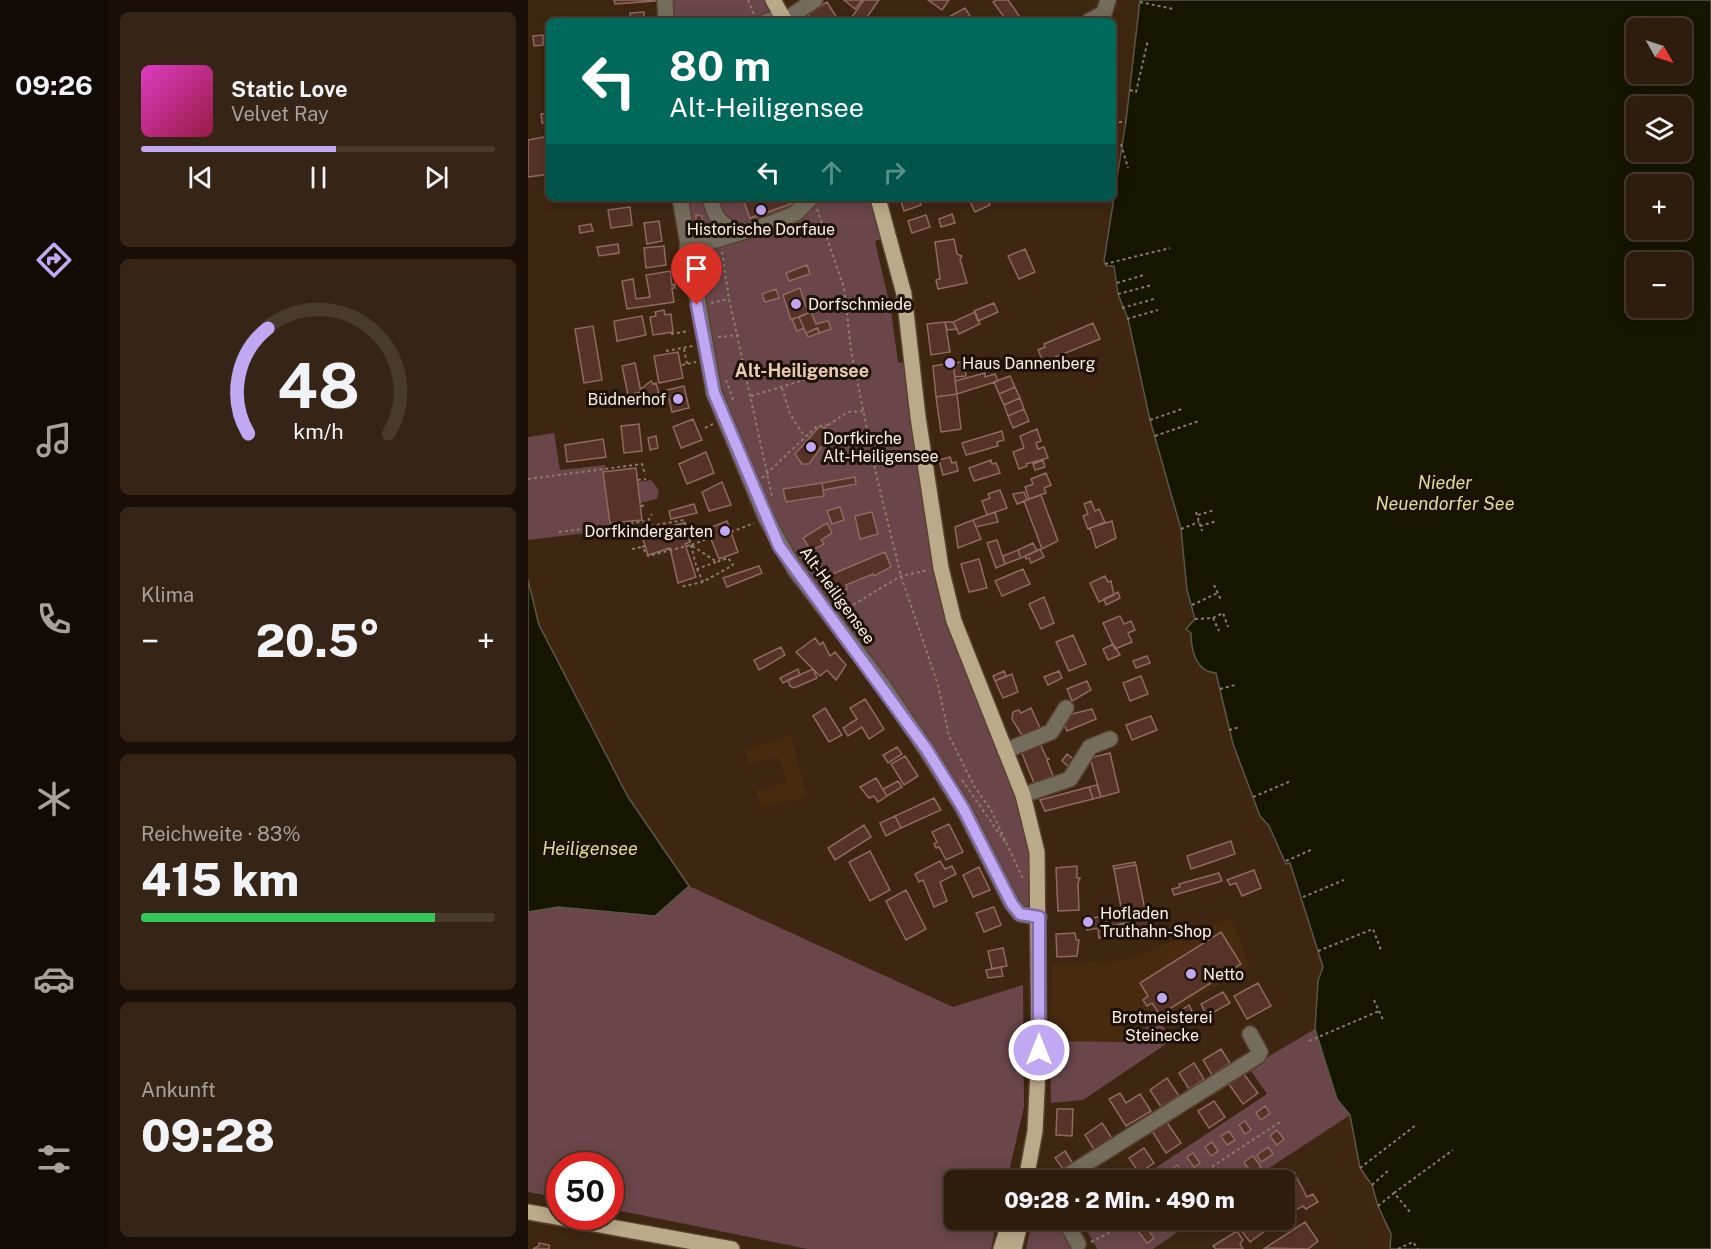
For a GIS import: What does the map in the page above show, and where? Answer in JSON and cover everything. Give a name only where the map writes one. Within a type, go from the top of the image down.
[{"type":"main road","points":[[773,0],[783,18]]},
{"type":"main road","points":[[879,201],[904,294],[918,417],[941,568],[954,621],[1023,795],[1037,852],[1039,1050],[1032,1170]]},
{"type":"main road","points":[[528,1212],[732,1249]]},
{"type":"main road","points":[[1001,1249],[1007,1230]]},
{"type":"main road","points":[[1014,1249],[1019,1230]]},
{"type":"street","points":[[665,0],[666,18]]},
{"type":"street","points":[[786,18],[815,0]]},
{"type":"street","points":[[1094,18],[1104,12],[1108,0]]},
{"type":"street","name":"Alt-Heiligensee","points":[[680,201],[697,305],[696,338],[718,404],[779,546],[831,619],[882,684],[927,750],[963,808],[1012,904],[1020,914],[1039,917]]},
{"type":"street","points":[[711,201],[716,219],[724,227],[740,232]]},
{"type":"street","points":[[687,249],[796,213],[814,203]]},
{"type":"street","points":[[1005,751],[1051,732],[1066,708]]},
{"type":"street","points":[[1023,795],[1070,779],[1090,747],[1110,739]]},
{"type":"street","points":[[1076,1170],[1258,1056],[1260,1052],[1250,1034]]},
{"type":"street","points":[[1073,1230],[1083,1243]]},
{"type":"path","points":[[748,0],[756,18]]},
{"type":"path","points":[[1140,2],[1173,9]]},
{"type":"path","points":[[1134,97],[1148,40]]},
{"type":"path","points":[[1130,90],[1136,92]]},
{"type":"path","points":[[1116,122],[1126,122]]},
{"type":"path","points":[[1121,144],[1128,168]]},
{"type":"path","points":[[814,203],[844,288],[854,365],[863,411],[901,576],[938,685],[949,736],[974,786],[990,810],[1028,891]]},
{"type":"path","points":[[720,238],[729,299],[739,335],[772,497]]},
{"type":"path","points":[[1105,264],[1170,248]]},
{"type":"path","points":[[1117,283],[1144,275]]},
{"type":"path","points":[[1118,294],[1152,285]]},
{"type":"path","points":[[697,305],[729,299]]},
{"type":"path","points":[[1122,308],[1154,299]]},
{"type":"path","points":[[1128,319],[1158,310]]},
{"type":"path","points":[[671,334],[696,338],[739,335]]},
{"type":"path","points":[[666,351],[684,348],[696,338]]},
{"type":"path","points":[[684,348],[687,364]]},
{"type":"path","points":[[682,365],[696,362]]},
{"type":"path","points":[[752,396],[854,365]]},
{"type":"path","points":[[782,387],[790,414],[804,436]]},
{"type":"path","points":[[1150,420],[1182,409]]},
{"type":"path","points":[[824,429],[848,412],[863,411]]},
{"type":"path","points":[[1155,436],[1199,421]]},
{"type":"path","points":[[705,428],[711,425]]},
{"type":"path","points":[[762,478],[793,451],[804,436],[817,426],[828,425]]},
{"type":"path","points":[[528,479],[642,464],[645,475]]},
{"type":"path","points":[[638,480],[646,479]]},
{"type":"path","points":[[641,506],[647,505]]},
{"type":"path","points":[[1202,531],[1197,514],[1215,510]]},
{"type":"path","points":[[559,532],[648,521],[652,514]]},
{"type":"path","points":[[731,532],[766,518]]},
{"type":"path","points":[[651,526],[684,520],[697,569],[703,582]]},
{"type":"path","points":[[1200,526],[1217,521]]},
{"type":"path","points":[[1181,529],[1199,522]]},
{"type":"path","points":[[632,549],[644,546],[648,556],[710,538]]},
{"type":"path","points":[[691,544],[717,562]]},
{"type":"path","points":[[680,587],[703,582],[733,565],[728,558],[697,569]]},
{"type":"path","points":[[831,619],[901,576],[941,568]]},
{"type":"path","points":[[1214,585],[1221,600]]},
{"type":"path","points":[[1192,605],[1218,593]]},
{"type":"path","points":[[1195,619],[1213,618],[1223,613],[1228,627]]},
{"type":"path","points":[[1213,618],[1219,632]]},
{"type":"path","points":[[1220,689],[1235,685]]},
{"type":"path","points":[[1229,730],[1240,727]]},
{"type":"path","points":[[1253,797],[1291,782]]},
{"type":"path","points":[[1286,861],[1313,849]]},
{"type":"path","points":[[1303,897],[1344,880]]},
{"type":"path","points":[[1318,951],[1373,929],[1381,950]]},
{"type":"path","points":[[1374,1000],[1384,1022]]},
{"type":"path","points":[[1309,1041],[1379,1011]]},
{"type":"path","points":[[1207,1170],[1280,1122]]},
{"type":"path","points":[[1360,1168],[1416,1125]]},
{"type":"path","points":[[1378,1206],[1453,1150]]},
{"type":"path","points":[[1372,1185],[1389,1170]]},
{"type":"path","points":[[1394,1192],[1411,1213]]},
{"type":"path","points":[[1083,1243],[1112,1230]]},
{"type":"path","points":[[1398,1249],[1413,1242],[1418,1249]]},
{"type":"shaded area","points":[[667,0],[767,0],[777,18],[668,18]]},
{"type":"shaded area","points":[[684,201],[873,201],[885,238],[875,241],[891,311],[898,362],[907,364],[925,510],[1026,833],[1031,861],[1031,905],[1025,909],[1020,908],[981,834],[799,573],[723,411]]},
{"type":"shaded area","points":[[554,433],[560,470],[605,465],[612,530],[528,540],[528,437]]},
{"type":"shaded area","points":[[651,480],[659,490],[657,499],[640,503],[638,482]]},
{"type":"shaded area","points":[[791,735],[807,797],[761,807],[756,791],[786,783],[779,757],[749,765],[745,749]]},
{"type":"shaded area","points":[[689,886],[953,1007],[1023,985],[1024,1107],[1009,1170],[944,1170],[944,1230],[995,1230],[991,1249],[808,1249],[624,1212],[624,1152],[546,1152],[546,1195],[528,1192],[528,912],[558,907],[655,916]]},
{"type":"shaded area","points":[[1231,918],[1250,966],[1123,1042],[1050,1041],[1052,963],[1123,961]]},
{"type":"shaded area","points":[[1159,1020],[1172,1040],[1083,1100],[1051,1103],[1050,1041],[1123,1042]]},
{"type":"shaded area","points":[[1315,1029],[1326,1062],[1384,1159],[1366,1179],[1361,1170],[1350,1115],[1266,1170],[1152,1170],[1267,1094],[1249,1068]]},
{"type":"shaded area","points":[[1030,1230],[1062,1230],[1072,1249],[1026,1249]]},
{"type":"shaded area","points":[[1087,1230],[1181,1230],[1153,1249],[1097,1249]]},
{"type":"water","name":"Nieder Neuendorfer See","points":[[1140,0],[1711,0],[1711,1249],[1390,1249],[1391,1234],[1378,1206],[1372,1185],[1360,1168],[1350,1115],[1337,1099],[1315,1029],[1318,981],[1323,967],[1290,863],[1286,864],[1269,826],[1260,816],[1233,744],[1216,673],[1209,672],[1199,664],[1192,646],[1191,633],[1186,629],[1195,619],[1187,590],[1181,529],[1150,420],[1128,319],[1118,294],[1114,266],[1106,266],[1104,261],[1113,201],[1116,201],[1116,185]]},
{"type":"water","name":"Heiligensee","points":[[528,580],[539,625],[628,797],[689,886],[655,916],[558,907],[528,912]]},
{"type":"building","points":[[614,0],[655,0],[655,1],[615,4]]},
{"type":"building","points":[[844,0],[862,0],[855,9]]},
{"type":"building","points":[[864,0],[879,0],[866,18],[851,18]]},
{"type":"building","points":[[928,0],[949,0],[942,10]]},
{"type":"building","points":[[1008,0],[1020,17],[1005,18],[993,2]]},
{"type":"building","points":[[827,2],[837,18],[810,18],[808,14]]},
{"type":"building","points":[[965,8],[971,18],[947,18]]},
{"type":"building","points":[[644,12],[644,18],[630,18],[630,13]]},
{"type":"building","points":[[543,35],[543,45],[534,46],[533,36]]},
{"type":"building","points":[[546,113],[546,122],[542,123],[541,114]]},
{"type":"building","points":[[546,137],[546,174],[528,177],[528,140]]},
{"type":"building","name":"Historische Dorfaue","points":[[744,201],[799,201],[750,218]]},
{"type":"building","points":[[901,201],[920,201],[921,205],[904,211]]},
{"type":"building","points":[[970,201],[988,201],[990,205],[975,212]]},
{"type":"building","points":[[630,207],[632,225],[611,228],[608,210]]},
{"type":"building","points":[[952,214],[955,223],[941,227],[939,219]]},
{"type":"building","points":[[696,215],[702,216],[704,233],[696,234]]},
{"type":"building","points":[[926,215],[930,227],[912,233],[908,221]]},
{"type":"building","points":[[659,221],[662,241],[647,244],[644,223]]},
{"type":"building","points":[[591,224],[593,231],[580,233],[579,226]]},
{"type":"building","points":[[954,239],[957,254],[962,256],[960,259],[967,283],[938,289],[936,280],[940,279],[935,242]]},
{"type":"building","points":[[618,244],[619,253],[599,256],[597,247]]},
{"type":"building","points":[[664,246],[666,265],[646,268],[644,248]]},
{"type":"building","points":[[1025,249],[1035,272],[1019,279],[1008,256]]},
{"type":"building","points":[[807,265],[810,274],[789,281],[786,273]]},
{"type":"building","points":[[670,271],[672,285],[675,284],[675,288],[672,288],[674,302],[627,309],[622,281],[633,279],[636,299],[650,297],[646,275]]},
{"type":"building","name":"Dorfschmiede","points":[[800,288],[808,313],[791,320],[783,295]]},
{"type":"building","points":[[776,289],[779,298],[765,302],[762,294]]},
{"type":"building","points":[[994,303],[998,312],[978,321],[974,311]]},
{"type":"building","points":[[664,310],[665,315],[671,314],[673,332],[653,335],[650,317],[656,316],[655,312]]},
{"type":"building","points":[[811,312],[816,324],[828,321],[831,329],[819,333],[818,328],[806,333],[799,317]]},
{"type":"building","points":[[975,312],[980,324],[959,334],[953,322]]},
{"type":"building","points":[[642,316],[646,335],[617,341],[614,321]]},
{"type":"building","points":[[799,317],[804,328],[797,331],[792,319]]},
{"type":"building","points":[[945,322],[950,352],[931,355],[927,324]]},
{"type":"building","points":[[945,322],[953,322],[957,329],[947,330]]},
{"type":"building","points":[[1093,323],[1100,339],[1043,362],[1038,350],[1045,347],[1044,344]]},
{"type":"building","points":[[593,326],[602,380],[584,383],[575,329]]},
{"type":"building","points":[[817,328],[819,333],[808,337],[806,333]]},
{"type":"building","points":[[678,352],[683,378],[659,383],[654,356]]},
{"type":"building","points":[[961,362],[961,367],[965,367],[966,376],[955,377],[953,363]]},
{"type":"building","points":[[635,363],[641,392],[628,395],[622,366]]},
{"type":"building","points":[[953,363],[957,394],[936,397],[933,366]]},
{"type":"building","points":[[985,373],[985,377],[995,374],[998,381],[957,394],[955,381]]},
{"type":"building","points":[[1010,376],[1015,387],[999,394],[994,382]]},
{"type":"building","points":[[651,381],[653,384],[656,383],[659,393],[645,398],[642,388]]},
{"type":"building","name":"Büdnerhof","points":[[684,386],[689,408],[672,412],[667,390]]},
{"type":"building","points":[[1015,387],[1020,398],[1004,405],[999,394]]},
{"type":"building","points":[[957,394],[961,429],[941,432],[936,397]]},
{"type":"building","points":[[1020,398],[1024,409],[1008,416],[1004,405]]},
{"type":"building","points":[[1024,409],[1029,421],[1013,428],[1008,416]]},
{"type":"building","points":[[693,419],[702,440],[681,448],[673,427]]},
{"type":"building","points":[[639,424],[642,451],[624,453],[621,426]]},
{"type":"building","name":"Dorfkirche Alt-Heiligensee","points":[[820,426],[828,431],[823,438],[826,440],[809,464],[802,464],[795,454]]},
{"type":"building","points":[[1037,429],[1041,441],[1036,443],[1038,449],[1044,447],[1048,458],[1026,464],[1027,466],[1019,469],[1013,452],[1024,448],[1020,436]]},
{"type":"building","points":[[1002,431],[1004,440],[997,442],[998,446],[966,455],[962,443]]},
{"type":"building","points":[[656,436],[658,448],[650,450],[648,438]]},
{"type":"building","points":[[603,439],[606,457],[567,462],[565,445]]},
{"type":"building","points":[[706,452],[714,473],[687,484],[679,464]]},
{"type":"building","points":[[950,457],[952,463],[956,462],[958,471],[943,475],[939,460]]},
{"type":"building","points":[[991,460],[992,464],[996,463],[1000,473],[974,481],[969,468]]},
{"type":"building","points":[[1043,460],[1045,467],[1035,470],[1033,464]]},
{"type":"building","points":[[636,468],[642,520],[610,523],[603,472]]},
{"type":"building","points":[[1046,473],[1051,485],[1044,488],[1046,493],[1029,499],[1025,487],[1033,484],[1031,479]]},
{"type":"building","points":[[855,477],[856,484],[823,490],[822,483]]},
{"type":"building","points":[[722,482],[731,505],[709,511],[702,492]]},
{"type":"building","points":[[822,483],[824,496],[786,502],[783,489]]},
{"type":"building","points":[[1000,490],[1007,508],[987,515],[982,501],[990,498],[988,494]]},
{"type":"building","points":[[1024,492],[1027,500],[1017,504],[1013,494]]},
{"type":"building","points":[[1041,495],[1058,541],[1042,549],[1024,501]]},
{"type":"building","points":[[1091,501],[1095,511],[1099,509],[1105,522],[1088,529],[1083,516],[1088,514],[1084,504]]},
{"type":"building","points":[[694,504],[697,513],[671,519],[669,511]]},
{"type":"building","points":[[840,507],[844,520],[832,524],[827,511]]},
{"type":"building","points":[[872,512],[878,534],[860,539],[855,516]]},
{"type":"building","points":[[995,512],[998,522],[976,527],[973,520]]},
{"type":"building","points":[[973,520],[981,539],[958,548],[955,527]]},
{"type":"building","points":[[727,521],[738,552],[719,559],[707,529]]},
{"type":"building","points":[[1112,521],[1116,538],[1096,548],[1090,528]]},
{"type":"building","points":[[684,523],[690,542],[685,544],[696,577],[678,583],[670,548],[648,555],[641,533]]},
{"type":"building","points":[[827,523],[832,533],[821,540],[824,544],[811,551],[803,538]]},
{"type":"building","points":[[997,540],[1005,564],[996,568],[987,543]]},
{"type":"building","points":[[1033,543],[1037,551],[1021,558],[1018,550]]},
{"type":"building","points":[[1040,549],[1044,557],[1031,563],[1029,558],[1026,559],[1025,556]]},
{"type":"building","points":[[1018,550],[1021,558],[1005,564],[1003,556]]},
{"type":"building","points":[[885,552],[891,567],[874,576],[873,574],[846,585],[847,589],[837,593],[830,575]]},
{"type":"building","points":[[979,559],[987,588],[969,592],[961,564]]},
{"type":"building","points":[[759,566],[762,573],[727,587],[723,578]]},
{"type":"building","points":[[1023,569],[1030,584],[1002,596],[995,581]]},
{"type":"building","points":[[1105,576],[1108,582],[1111,581],[1114,595],[1099,602],[1090,583]]},
{"type":"building","points":[[1118,592],[1120,598],[1106,605],[1104,599]]},
{"type":"building","points":[[1044,597],[1054,623],[1041,629],[1029,604]]},
{"type":"building","points":[[1120,616],[1124,624],[1131,621],[1135,630],[1128,633],[1132,642],[1115,649],[1103,623]]},
{"type":"building","points":[[1073,635],[1086,664],[1069,671],[1056,642]]},
{"type":"building","points":[[815,638],[820,645],[823,642],[830,656],[835,652],[846,665],[836,680],[827,670],[820,676],[796,652]]},
{"type":"building","points":[[1113,644],[1120,655],[1108,660],[1103,649]]},
{"type":"building","points":[[781,647],[785,655],[759,670],[754,660]]},
{"type":"building","points":[[1147,656],[1150,663],[1136,668],[1133,661]]},
{"type":"building","points":[[798,669],[800,675],[783,683],[780,678]]},
{"type":"building","points":[[813,669],[817,678],[794,688],[790,686],[788,680]]},
{"type":"building","points":[[1004,671],[1006,676],[995,681],[993,676]]},
{"type":"building","points":[[1059,671],[1062,678],[1048,685],[1044,677]]},
{"type":"building","points":[[1012,674],[1018,692],[1003,698],[995,681]]},
{"type":"building","points":[[1141,676],[1148,694],[1130,701],[1123,683]]},
{"type":"building","points":[[1087,681],[1091,690],[1072,701],[1067,689]]},
{"type":"building","points":[[865,699],[884,729],[869,739],[862,727],[848,736],[843,728],[857,719],[850,708]]},
{"type":"building","points":[[825,708],[842,735],[829,742],[813,716]]},
{"type":"building","points":[[1031,708],[1041,730],[1023,737],[1012,719],[1013,712],[1019,710],[1021,713]]},
{"type":"building","points":[[1092,709],[1096,719],[1067,731],[1063,722],[1069,719],[1068,715]]},
{"type":"building","points":[[1151,716],[1157,730],[1132,740],[1126,725]]},
{"type":"building","points":[[1040,743],[1049,759],[1047,760],[1053,776],[1034,783],[1021,751]]},
{"type":"building","points":[[897,747],[902,754],[888,763],[883,755]]},
{"type":"building","points":[[1110,753],[1119,792],[1101,797],[1090,758]]},
{"type":"building","points":[[1067,754],[1075,760],[1069,767],[1062,761]]},
{"type":"building","points":[[905,756],[918,776],[904,785],[891,764]]},
{"type":"building","points":[[876,778],[887,796],[878,802],[874,796],[869,798],[860,787]]},
{"type":"building","points":[[898,781],[902,787],[887,796],[883,789]]},
{"type":"building","points":[[1097,785],[1101,797],[1093,799],[1089,787]]},
{"type":"building","points":[[1089,787],[1093,799],[1045,811],[1040,800]]},
{"type":"building","points":[[934,798],[941,810],[901,828],[895,816]]},
{"type":"building","points":[[895,816],[901,828],[886,836],[880,823]]},
{"type":"building","points":[[949,824],[963,852],[946,860],[939,847],[936,848],[934,844],[937,842],[932,832]]},
{"type":"building","points":[[864,825],[871,837],[835,860],[828,848]]},
{"type":"building","points":[[1231,841],[1235,854],[1191,869],[1187,856]]},
{"type":"building","points":[[870,851],[890,890],[870,901],[849,862]]},
{"type":"building","points":[[940,861],[945,869],[952,866],[956,874],[940,882],[947,901],[934,907],[923,880],[919,882],[915,874]]},
{"type":"building","points":[[1135,862],[1136,865],[1114,869],[1113,866]]},
{"type":"building","points":[[1136,865],[1147,920],[1124,924],[1114,869]]},
{"type":"building","points":[[1077,866],[1077,878],[1080,878],[1078,883],[1079,910],[1058,911],[1056,868]]},
{"type":"building","points":[[979,867],[990,890],[973,897],[963,875]]},
{"type":"building","points":[[1254,870],[1261,888],[1242,896],[1236,883],[1230,885],[1227,880]]},
{"type":"building","points":[[1219,873],[1222,881],[1174,895],[1172,889],[1180,887],[1179,884]]},
{"type":"building","points":[[906,890],[926,929],[906,940],[886,901]]},
{"type":"building","points":[[994,907],[1001,925],[984,932],[976,913]]},
{"type":"building","points":[[1122,913],[1124,924],[1087,930],[1085,919]]},
{"type":"building","points":[[1147,920],[1150,931],[1132,934],[1131,926],[1127,927],[1127,923]]},
{"type":"building","points":[[1127,923],[1127,927],[1131,926],[1132,932],[1099,938],[1098,928]]},
{"type":"building","points":[[1132,932],[1132,938],[1120,939],[1120,934]]},
{"type":"building","name":"Netto","points":[[1221,932],[1241,964],[1160,1015],[1152,1003],[1147,1006],[1143,1000],[1148,996],[1140,983]]},
{"type":"building","points":[[1075,933],[1076,940],[1079,940],[1077,956],[1057,957],[1056,934]]},
{"type":"building","points":[[1003,948],[1007,966],[992,969],[988,951]]},
{"type":"building","points":[[1001,967],[1003,976],[988,978],[986,970]]},
{"type":"building","points":[[1258,983],[1271,1006],[1247,1019],[1234,996]]},
{"type":"building","points":[[1223,992],[1230,1003],[1207,1016],[1201,1004]]},
{"type":"building","points":[[1189,1005],[1192,1011],[1183,1016],[1180,1011]]},
{"type":"building","points":[[1221,1049],[1230,1063],[1212,1075],[1203,1060]]},
{"type":"building","points":[[1194,1063],[1204,1079],[1189,1089],[1179,1073]]},
{"type":"building","points":[[1243,1073],[1258,1093],[1243,1104],[1228,1083]]},
{"type":"building","points":[[1167,1078],[1179,1096],[1161,1107],[1150,1090]]},
{"type":"building","points":[[1120,1093],[1126,1103],[1140,1094],[1151,1111],[1126,1126],[1109,1099]]},
{"type":"building","points":[[1214,1101],[1225,1117],[1209,1128],[1198,1111]]},
{"type":"building","points":[[1265,1106],[1270,1113],[1261,1120],[1256,1113]]},
{"type":"building","points":[[1057,1109],[1073,1109],[1072,1136],[1056,1135]]},
{"type":"building","points":[[1166,1121],[1181,1143],[1166,1153],[1152,1131]]},
{"type":"building","points":[[1245,1121],[1251,1130],[1245,1134],[1239,1125]]},
{"type":"building","points":[[1102,1123],[1113,1140],[1095,1151],[1085,1135]]},
{"type":"building","points":[[1277,1130],[1284,1139],[1277,1145],[1270,1136]]},
{"type":"building","points":[[1229,1131],[1235,1140],[1227,1145],[1221,1136]]},
{"type":"building","points":[[1212,1142],[1218,1151],[1211,1156],[1205,1147]]},
{"type":"building","points":[[1268,1147],[1273,1154],[1261,1162],[1257,1155]]},
{"type":"building","points":[[1144,1148],[1154,1163],[1144,1170],[1137,1170],[1129,1158]]},
{"type":"building","points":[[1065,1151],[1075,1167],[1064,1170],[1055,1158]]},
{"type":"building","points":[[1193,1153],[1200,1163],[1194,1167],[1187,1157]]},
{"type":"building","points":[[1253,1156],[1261,1167],[1257,1170],[1249,1170],[1244,1162]]},
{"type":"building","points":[[1177,1165],[1180,1170],[1171,1170]]},
{"type":"building","points":[[1295,1174],[1307,1197],[1313,1194],[1318,1202],[1306,1209],[1303,1206],[1295,1210]]},
{"type":"building","points":[[1305,1222],[1318,1241],[1308,1249],[1265,1248],[1295,1230]]},
{"type":"building","points":[[1148,1230],[1154,1238],[1147,1243],[1139,1232]]},
{"type":"building","points":[[1241,1230],[1266,1230],[1250,1242]]},
{"type":"building","points":[[1237,1231],[1243,1240],[1240,1244],[1243,1249],[1216,1249],[1213,1246]]},
{"type":"building","points":[[539,1243],[549,1245],[549,1249],[533,1249],[539,1246]]},
{"type":"place","name":"Historische Dorfaue","points":[[761,210]]},
{"type":"place","name":"Dorfschmiede","points":[[796,304]]},
{"type":"place","name":"Haus Dannenberg","points":[[950,363]]},
{"type":"place","name":"Büdnerhof","points":[[678,399]]},
{"type":"place","name":"Dorfkirche Alt-Heiligensee","points":[[811,447]]},
{"type":"place","name":"Dorfkindergarten","points":[[725,531]]},
{"type":"place","name":"Hofladen Truthahn-Shop","points":[[1088,922]]},
{"type":"place","name":"Netto","points":[[1191,974]]},
{"type":"place","name":"Brotmeisterei Steinecke","points":[[1162,998]]},
{"type":"district","name":"Alt-Heiligensee","points":[[802,371]]},
{"type":"route","points":[[697,305],[714,393],[779,546],[831,619],[882,684],[927,750],[963,808],[1012,904],[1020,914],[1039,917],[1039,1050]]}]
